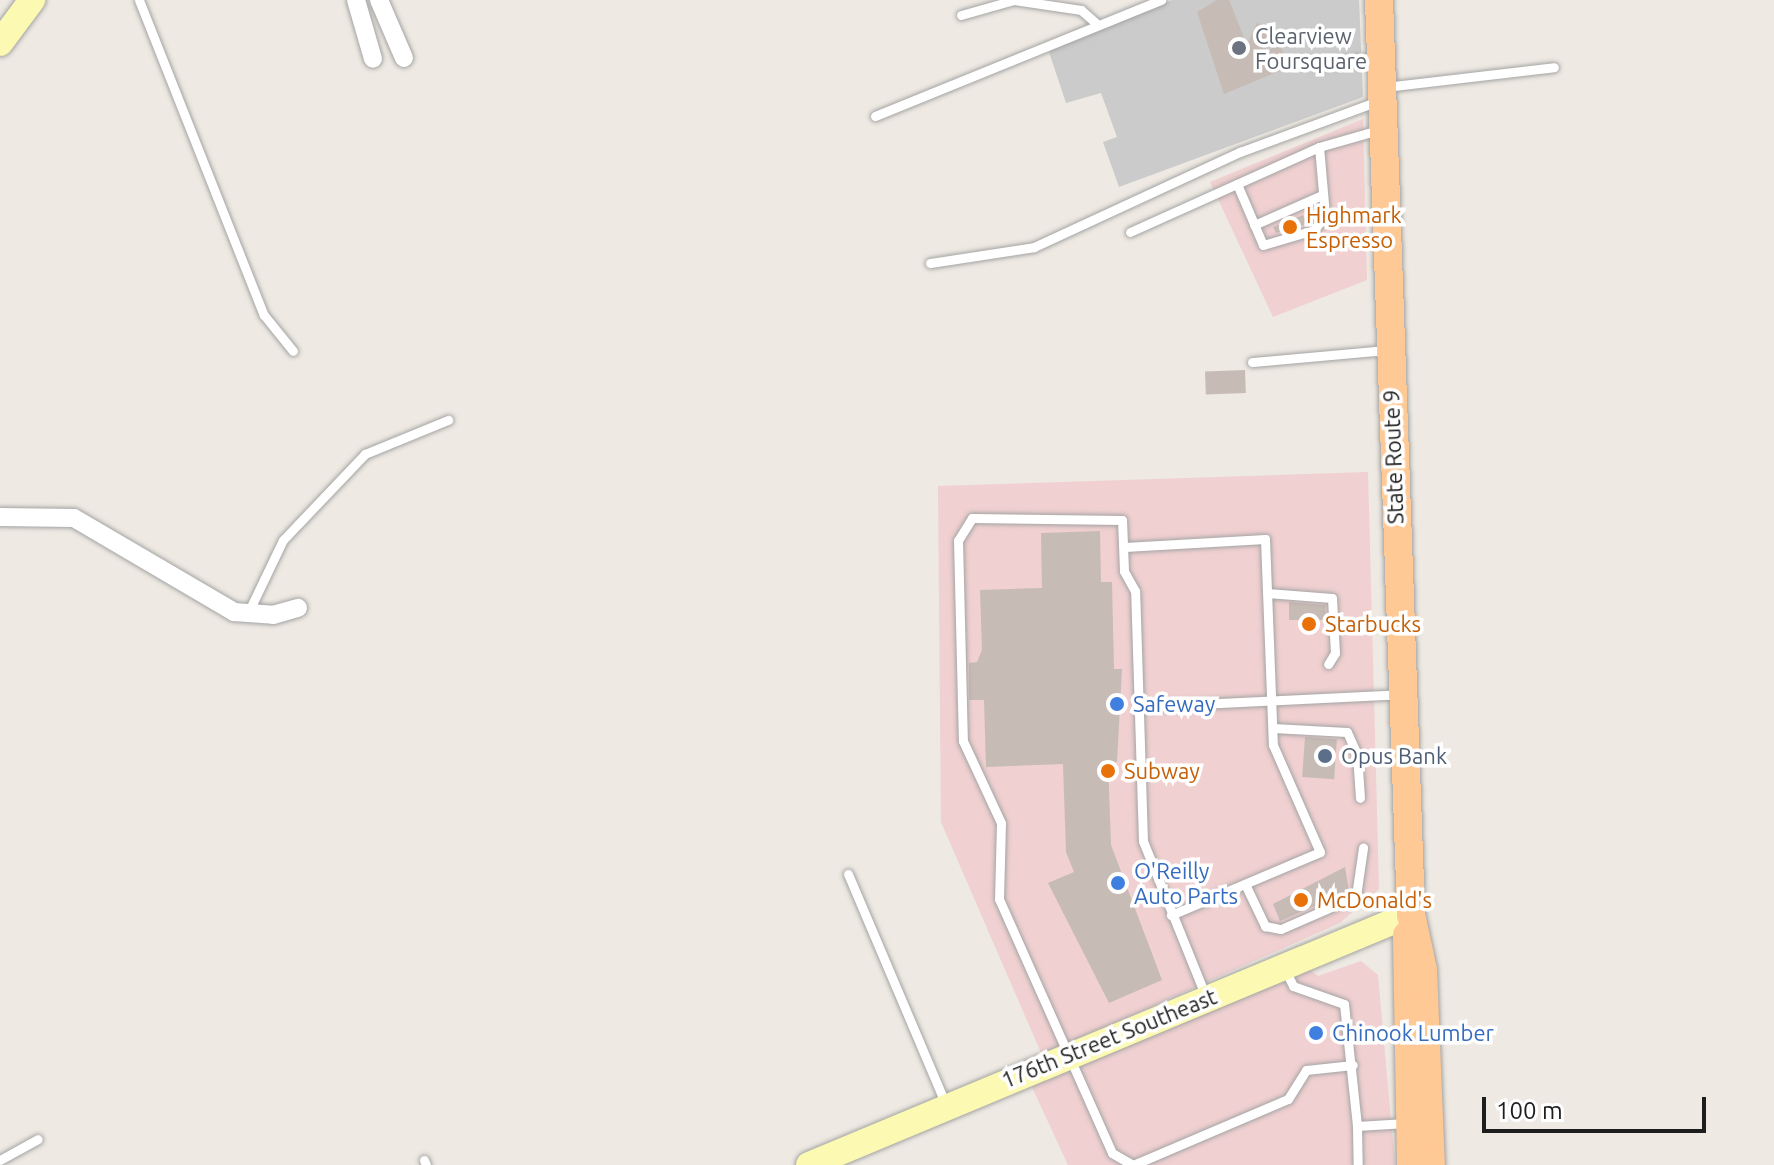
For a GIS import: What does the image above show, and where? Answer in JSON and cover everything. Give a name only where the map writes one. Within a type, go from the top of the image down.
[{"type":"main road","name":"State Route 9","points":[[1379,0],[1411,914],[1423,970],[1431,1165]]},
{"type":"main road","name":"State Route 9","points":[[1411,914],[1403,963],[1411,1165]]},
{"type":"street","points":[[0,43],[32,0]]},
{"type":"street","points":[[356,0],[373,59]]},
{"type":"street","points":[[379,0],[404,58]]},
{"type":"street","points":[[0,517],[74,518],[207,601],[247,615],[298,608]]},
{"type":"street","name":"176th Street Southeast","points":[[809,1165],[1069,1052],[1411,914]]},
{"type":"lane","points":[[139,0],[264,315],[293,351]]},
{"type":"lane","points":[[961,15],[1014,0],[1081,10],[1097,24]]},
{"type":"lane","points":[[875,116],[1161,0]]},
{"type":"lane","points":[[1318,65],[1380,56]]},
{"type":"lane","points":[[930,263],[1034,247],[1240,152],[1382,94],[1554,67]]},
{"type":"lane","points":[[1130,232],[1319,147],[1383,129]]},
{"type":"lane","points":[[1237,184],[1263,245],[1274,246],[1314,230],[1325,215],[1319,147]]},
{"type":"lane","points":[[1254,225],[1322,195]]},
{"type":"lane","points":[[1252,362],[1389,350]]},
{"type":"lane","points":[[247,615],[283,540],[365,454],[448,420]]},
{"type":"lane","points":[[1206,997],[1143,841],[1135,591],[1124,571],[1125,547],[1118,514],[972,518],[958,540],[963,741],[1001,823],[999,899],[1112,1153],[1133,1165],[1288,1099],[1306,1070],[1353,1065]]},
{"type":"lane","points":[[1125,547],[1265,539],[1276,759],[1320,852],[1171,915]]},
{"type":"lane","points":[[1267,593],[1332,598],[1335,653],[1328,664]]},
{"type":"lane","points":[[1138,707],[1403,694]]},
{"type":"lane","points":[[1273,728],[1347,732],[1357,754],[1360,798]]},
{"type":"lane","points":[[1245,884],[1265,926],[1281,929],[1356,896],[1363,848]]},
{"type":"lane","points":[[848,874],[946,1105]]},
{"type":"lane","points":[[1284,966],[1293,986],[1344,1004],[1353,1065],[1358,1165]]},
{"type":"lane","points":[[1357,1126],[1409,1122]]},
{"type":"lane","points":[[0,1160],[38,1139]]},
{"type":"shaded area","points":[[1172,0],[1359,0],[1363,97],[1119,187],[1103,142],[1117,137],[1101,93],[1066,103],[1048,49]]},
{"type":"shaded area","points":[[1363,119],[1367,280],[1273,317],[1210,182]]},
{"type":"shaded area","points":[[1368,472],[1379,889],[1340,923],[1042,1055],[941,822],[938,486]]},
{"type":"shaded area","points":[[1361,961],[1378,975],[1395,1165],[1068,1165],[1031,1085],[1310,970],[1318,976]]},
{"type":"building","name":"Clearview Foursquare","points":[[1217,0],[1229,0],[1247,45],[1257,23],[1273,30],[1265,51],[1280,45],[1289,67],[1224,94],[1197,12]]},
{"type":"building","name":"Highmark Espresso","points":[[1303,215],[1307,224],[1276,233],[1273,227]]},
{"type":"building","points":[[1245,370],[1246,393],[1206,394],[1205,371]]},
{"type":"building","points":[[1100,531],[1101,582],[1112,582],[1114,669],[1122,669],[1117,762],[1108,762],[1111,845],[1162,980],[1109,1003],[1048,883],[1074,872],[1066,852],[1063,764],[986,767],[984,700],[969,700],[969,663],[977,662],[982,650],[980,590],[1042,588],[1041,533]]},
{"type":"building","points":[[1289,602],[1325,605],[1326,620],[1289,620]]},
{"type":"building","points":[[1305,737],[1337,739],[1334,779],[1302,777]]},
{"type":"building","points":[[1345,867],[1349,891],[1280,921],[1273,904]]},
{"type":"place","name":"Clearview Foursquare","points":[[1239,48]]},
{"type":"place","name":"Highmark Espresso","points":[[1290,227]]},
{"type":"place","name":"Starbucks","points":[[1309,624]]},
{"type":"place","name":"Safeway","points":[[1117,704]]},
{"type":"place","name":"Opus Bank","points":[[1325,756]]},
{"type":"place","name":"Subway","points":[[1108,771]]},
{"type":"place","name":"O'Reilly Auto Parts","points":[[1118,883]]},
{"type":"place","name":"McDonald's","points":[[1301,900]]},
{"type":"place","name":"Chinook Lumber","points":[[1316,1033]]}]
